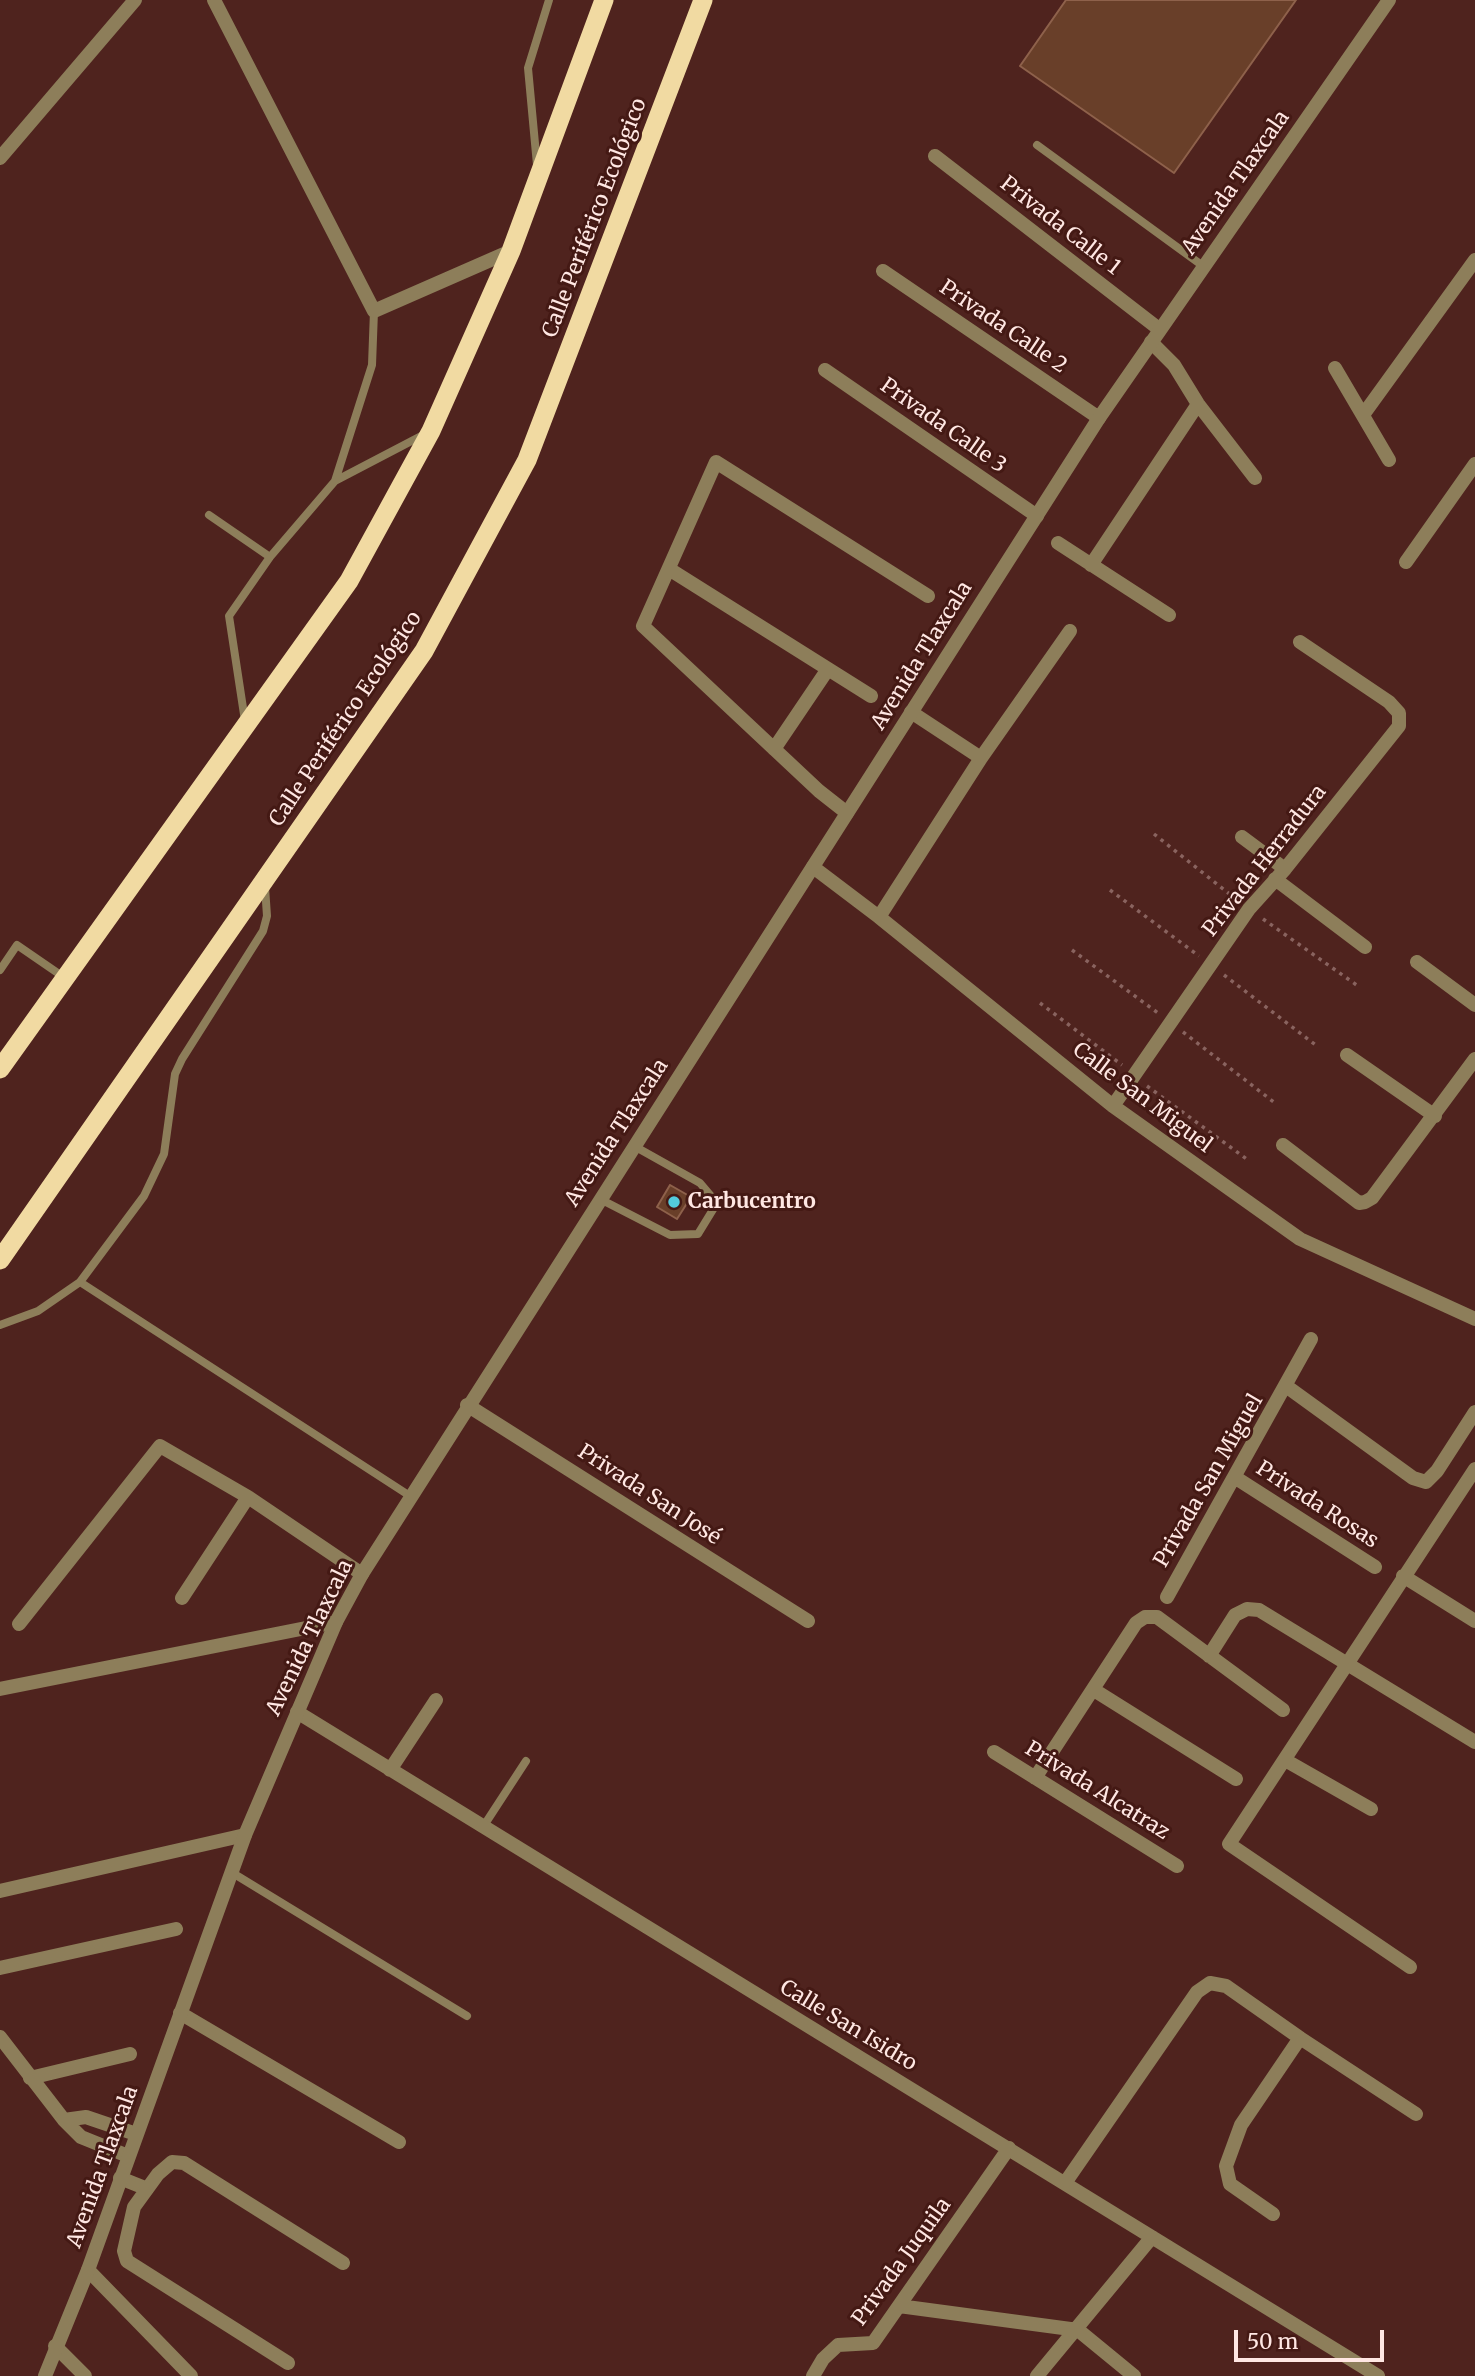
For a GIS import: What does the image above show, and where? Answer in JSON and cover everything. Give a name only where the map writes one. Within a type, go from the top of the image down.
[{"type":"highway","points":[[0,1069],[349,581],[430,431],[511,251],[604,0]]},
{"type":"highway","name":"Calle Periférico Ecológico","points":[[0,1260],[424,651],[527,460],[703,0]]},
{"type":"street","points":[[0,158],[135,0]]},
{"type":"street","points":[[214,0],[374,311],[511,251]]},
{"type":"street","name":"Avenida Tlaxcala","points":[[45,2376],[88,2270],[124,2203],[120,2178],[245,1835],[336,1622],[362,1574],[467,1405],[1099,418],[1389,0]]},
{"type":"street","name":"Privada Calle 1","points":[[935,156],[1155,336],[1198,404],[1255,478]]},
{"type":"street","points":[[1363,415],[1475,260]]},
{"type":"street","name":"Privada Calle 2","points":[[883,271],[1099,418]]},
{"type":"street","points":[[1335,368],[1389,460]]},
{"type":"street","name":"Privada Calle 3","points":[[825,370],[1037,516]]},
{"type":"street","points":[[1091,565],[1198,404]]},
{"type":"street","points":[[847,813],[819,792],[643,626],[716,462],[928,596]]},
{"type":"street","points":[[1406,562],[1475,464]]},
{"type":"street","points":[[1058,543],[1169,615]]},
{"type":"street","points":[[669,569],[871,696]]},
{"type":"street","points":[[879,917],[981,758],[1070,631]]},
{"type":"street","name":"Privada Herradura","points":[[1112,1106],[1249,909],[1399,726],[1399,713],[1389,702],[1300,642]]},
{"type":"street","points":[[774,749],[828,669]]},
{"type":"street","points":[[911,712],[981,758]]},
{"type":"street","points":[[1242,837],[1280,874],[1366,947]]},
{"type":"street","name":"Calle San Miguel","points":[[813,867],[879,917],[1112,1106],[1300,1238],[1475,1319]]},
{"type":"street","points":[[1417,962],[1475,1004]]},
{"type":"street","points":[[1348,1055],[1435,1116]]},
{"type":"street","points":[[1283,1145],[1359,1203],[1364,1202],[1372,1198],[1475,1059]]},
{"type":"street","name":"Privada San Miguel","points":[[1167,1597],[1236,1478],[1311,1339]]},
{"type":"street","name":"Privada San Miguel","points":[[1286,1386],[1413,1478],[1426,1482],[1437,1471],[1475,1412]]},
{"type":"street","name":"Privada San José","points":[[467,1405],[808,1621]]},
{"type":"street","points":[[19,1623],[160,1447],[248,1497],[362,1574]]},
{"type":"street","points":[[1410,1967],[1229,1844],[1348,1665],[1403,1576],[1469,1488],[1475,1469]]},
{"type":"street","name":"Privada Rosas","points":[[1236,1478],[1375,1567]]},
{"type":"street","points":[[182,1598],[248,1497]]},
{"type":"street","points":[[1403,1576],[1475,1621]]},
{"type":"street","points":[[1209,1656],[1235,1615],[1247,1609],[1259,1610],[1475,1742]]},
{"type":"street","points":[[1035,1778],[1136,1623],[1145,1616],[1157,1617],[1283,1710]]},
{"type":"street","points":[[0,1689],[336,1622]]},
{"type":"street","points":[[1094,1690],[1236,1779]]},
{"type":"street","points":[[390,1770],[436,1700]]},
{"type":"street","name":"Calle San Isidro","points":[[297,1712],[1378,2376]]},
{"type":"street","name":"Privada Alcatraz","points":[[995,1752],[1177,1866]]},
{"type":"street","points":[[1285,1760],[1371,1809]]},
{"type":"street","points":[[0,1891],[245,1835]]},
{"type":"street","points":[[0,1968],[176,1929]]},
{"type":"street","points":[[1065,2183],[1197,1992],[1210,1983],[1226,1986],[1416,2114]]},
{"type":"street","points":[[180,2013],[399,2142]]},
{"type":"street","points":[[0,2037],[64,2120],[81,2137],[128,2156]]},
{"type":"street","points":[[1273,2214],[1230,2183],[1226,2166],[1241,2125],[1300,2038]]},
{"type":"street","points":[[30,2078],[130,2054]]},
{"type":"street","points":[[64,2120],[86,2118],[136,2134]]},
{"type":"street","name":"Privada Juquila","points":[[813,2376],[823,2359],[838,2345],[873,2343],[1009,2148]]},
{"type":"street","points":[[288,2362],[127,2261],[124,2251],[124,2203],[172,2162],[184,2163],[343,2263]]},
{"type":"street","points":[[120,2178],[141,2186]]},
{"type":"street","points":[[1037,2376],[1078,2330],[1152,2237]]},
{"type":"street","points":[[88,2270],[191,2376]]},
{"type":"street","points":[[899,2306],[1078,2330],[1134,2376]]},
{"type":"street","points":[[55,2346],[85,2376]]},
{"type":"lane","points":[[538,176],[528,68],[549,0]]},
{"type":"lane","points":[[1037,145],[1203,266]]},
{"type":"lane","points":[[335,481],[372,365],[374,311]]},
{"type":"lane","points":[[246,727],[229,616],[270,557],[335,481],[430,431]]},
{"type":"lane","points":[[209,515],[270,557]]},
{"type":"lane","points":[[0,1325],[38,1311],[80,1282],[144,1196],[164,1154],[175,1074],[263,931],[267,916],[265,880]]},
{"type":"lane","points":[[0,970],[17,945],[65,978]]},
{"type":"lane","points":[[600,1199],[670,1235],[698,1234],[717,1203],[700,1183],[634,1146]]},
{"type":"lane","points":[[80,1282],[410,1496]]},
{"type":"lane","points":[[483,1828],[526,1761]]},
{"type":"lane","points":[[231,1872],[467,2017]]},
{"type":"path","points":[[1110,890],[1317,1046]]},
{"type":"path","points":[[1072,950],[1276,1103]]},
{"type":"path","points":[[1040,1003],[1248,1160]]},
{"type":"building","points":[[1066,0],[1296,0],[1174,173],[1020,66]]},
{"type":"building","name":"Carbucentro","points":[[670,1185],[691,1197],[677,1219],[657,1207]]},
{"type":"place","name":"Carbucentro","points":[[674,1202]]}]
